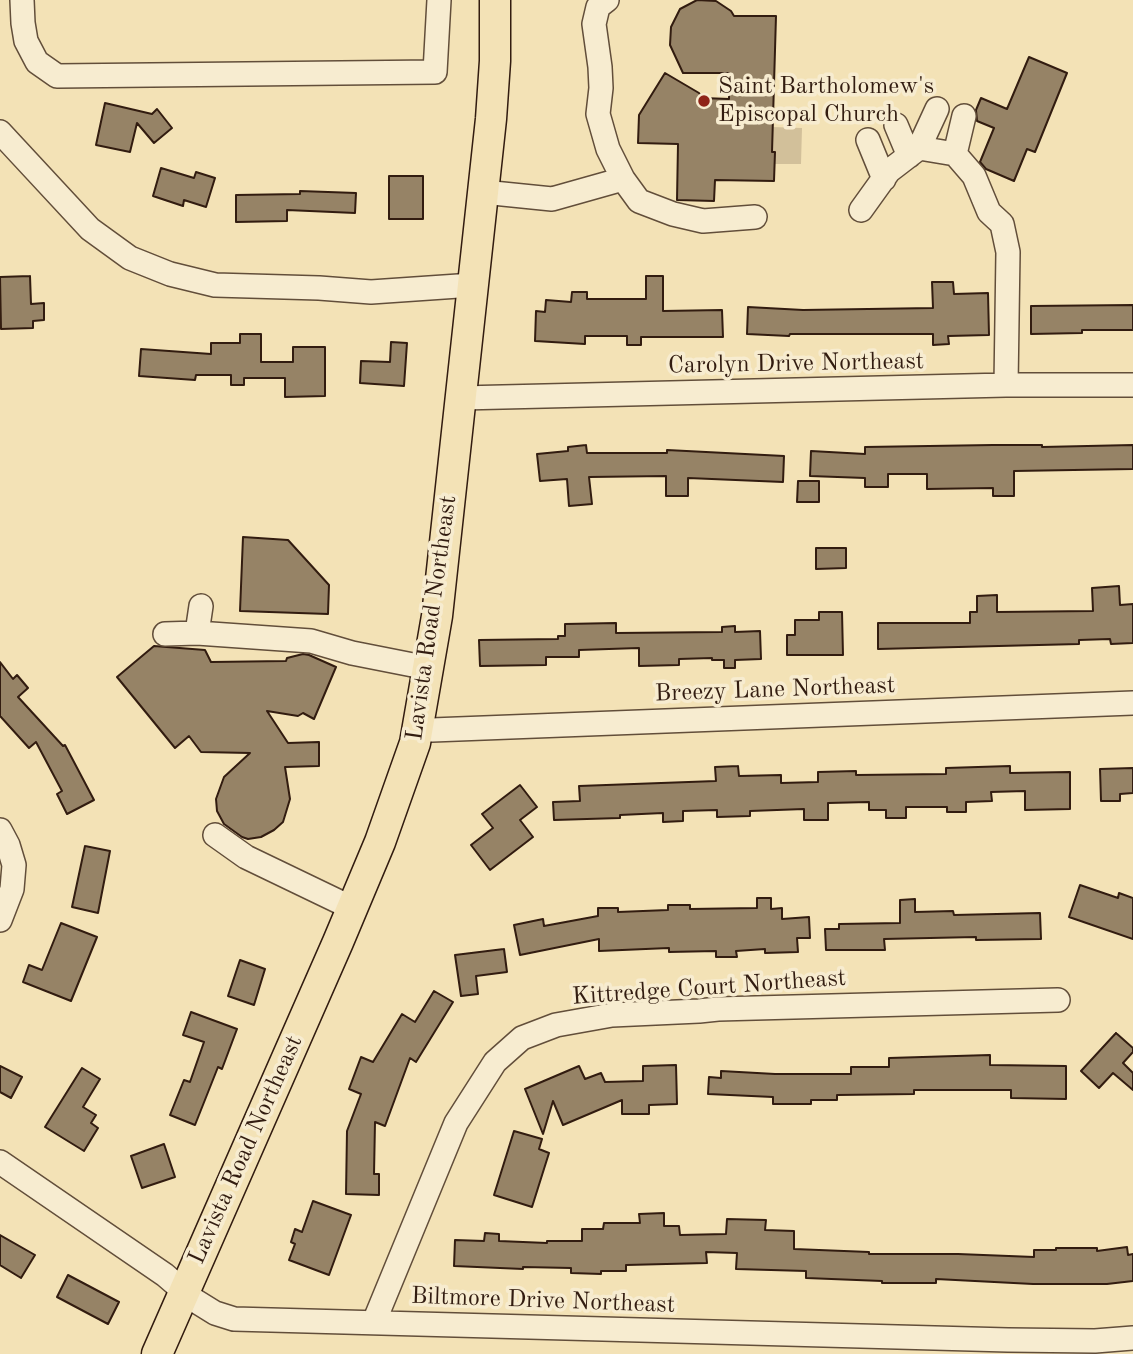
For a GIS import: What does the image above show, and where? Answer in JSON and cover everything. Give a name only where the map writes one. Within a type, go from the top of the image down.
[{"type":"main road","name":"Lavista Road Northeast","points":[[157,1354],[380,842],[419,729],[437,616],[483,192],[494,73],[495,0]]},
{"type":"street","points":[[22,0],[26,41],[37,62],[57,76],[435,72],[439,0]]},
{"type":"street","points":[[607,0],[598,7],[594,24],[601,88],[598,114],[608,149],[623,178],[639,201],[673,214],[704,221],[755,217]]},
{"type":"street","points":[[861,210],[889,171],[914,152],[937,109]]},
{"type":"street","points":[[955,154],[964,116]]},
{"type":"street","points":[[896,125],[914,152]]},
{"type":"street","points":[[0,132],[90,229],[130,258],[170,274],[215,285],[371,292],[473,285]]},
{"type":"street","points":[[868,140],[884,179]]},
{"type":"street","points":[[914,152],[955,154],[974,176],[989,212],[1002,225],[1007,252],[1006,385]]},
{"type":"street","points":[[483,192],[552,199],[623,178]]},
{"type":"street","name":"Carolyn Drive Northeast","points":[[461,398],[1006,385],[1133,385]]},
{"type":"street","points":[[197,633],[201,606]]},
{"type":"street","points":[[164,634],[197,633],[311,641],[352,653],[428,668]]},
{"type":"street","name":"Breezy Lane Northeast","points":[[419,729],[1133,703]]},
{"type":"street","points":[[0,830],[14,865],[12,889],[0,920]]},
{"type":"street","points":[[215,835],[246,857],[352,908]]},
{"type":"street","name":"Kittredge Court Northeast","points":[[374,1322],[456,1123],[495,1062],[522,1038],[556,1025],[612,1015],[718,1009],[1058,1000]]},
{"type":"street","name":"Biltmore Drive Northeast","points":[[0,1162],[165,1275],[215,1313],[234,1319],[1020,1340],[1095,1341],[1133,1338]]},
{"type":"shaded area","points":[[772,127],[802,128],[801,164],[775,164],[775,152],[763,152]]},
{"type":"building","name":"Saint Bartholomew's Episcopal Church","points":[[697,0],[716,1],[734,16],[776,16],[772,152],[775,152],[774,181],[715,180],[714,201],[677,200],[678,144],[638,143],[639,115],[665,73],[703,98],[729,99],[729,73],[683,73],[670,45],[671,27],[680,9]]},
{"type":"building","points":[[1029,57],[1067,73],[1035,152],[1027,149],[1014,181],[986,169],[980,162],[994,128],[977,121],[976,110],[981,98],[1007,109]]},
{"type":"building","points":[[105,103],[152,114],[157,109],[172,128],[154,143],[137,123],[130,152],[96,145]]},
{"type":"building","points":[[161,168],[194,178],[196,172],[215,178],[206,207],[184,200],[183,206],[153,196]]},
{"type":"building","points":[[389,176],[423,176],[423,219],[389,219]]},
{"type":"building","points":[[300,191],[356,193],[355,213],[287,210],[287,221],[236,222],[236,195],[300,194]]},
{"type":"building","points":[[30,276],[31,304],[44,303],[44,320],[33,321],[33,328],[1,329],[0,277]]},
{"type":"building","points":[[646,276],[663,276],[663,311],[722,310],[723,337],[641,337],[641,345],[627,345],[627,336],[585,336],[585,344],[535,341],[536,311],[545,312],[546,300],[571,302],[572,292],[587,292],[587,299],[646,299]]},
{"type":"building","points":[[932,282],[953,282],[954,294],[988,293],[989,335],[948,336],[949,344],[933,345],[933,334],[747,334],[748,307],[803,310],[933,308]]},
{"type":"building","points":[[1133,305],[1133,330],[1031,334],[1031,306]]},
{"type":"building","points":[[240,334],[261,334],[261,362],[293,362],[293,347],[325,347],[325,396],[285,397],[285,378],[244,378],[244,385],[231,385],[231,375],[196,375],[195,380],[139,376],[141,349],[211,354],[211,343],[240,343]]},
{"type":"building","points":[[391,342],[407,343],[404,386],[360,383],[361,361],[390,362]]},
{"type":"building","points":[[586,445],[587,453],[667,453],[667,450],[784,456],[783,482],[688,478],[688,496],[666,496],[666,476],[589,477],[592,504],[569,506],[567,479],[540,481],[537,454],[568,451],[568,447]]},
{"type":"building","points":[[1133,445],[1133,469],[1014,471],[1014,496],[993,496],[993,488],[927,489],[927,474],[888,474],[888,487],[865,487],[865,478],[810,476],[811,451],[865,454],[865,447]]},
{"type":"building","points":[[798,481],[819,481],[819,502],[797,502]]},
{"type":"building","points":[[243,537],[288,540],[329,585],[328,614],[240,611]]},
{"type":"building","points":[[816,548],[846,548],[846,568],[816,569]]},
{"type":"building","points":[[1119,586],[1120,605],[1133,604],[1133,643],[1111,644],[1110,639],[1079,640],[1079,644],[878,649],[878,623],[970,623],[970,612],[977,612],[977,596],[997,595],[997,612],[1093,611],[1092,588]]},
{"type":"building","points":[[819,612],[842,612],[843,655],[787,655],[787,635],[795,635],[795,620],[819,620]]},
{"type":"building","points":[[616,623],[616,633],[722,632],[722,627],[735,626],[735,632],[760,631],[761,659],[735,660],[735,668],[724,668],[724,660],[712,658],[679,659],[679,665],[639,666],[639,648],[579,650],[579,657],[546,657],[546,665],[480,666],[479,640],[558,639],[558,636],[565,636],[565,624]]},
{"type":"building","points":[[154,646],[205,650],[211,662],[286,661],[287,658],[303,654],[336,667],[314,719],[303,713],[298,716],[267,711],[288,743],[319,742],[319,766],[285,767],[290,799],[283,822],[274,830],[261,837],[242,837],[224,824],[217,811],[216,799],[224,777],[250,753],[201,752],[189,736],[175,748],[117,677]]},
{"type":"building","points":[[0,662],[13,679],[17,675],[28,688],[18,697],[63,746],[65,745],[94,800],[67,814],[57,794],[62,791],[36,742],[29,748],[0,716]]},
{"type":"building","points":[[738,766],[739,776],[781,775],[781,783],[818,782],[818,772],[856,771],[856,775],[946,774],[946,768],[1010,766],[1010,773],[1070,772],[1070,809],[1025,810],[1025,791],[991,792],[992,801],[966,802],[966,812],[947,812],[947,807],[906,807],[906,818],[886,818],[886,810],[869,810],[869,802],[828,803],[828,820],[804,820],[804,809],[750,811],[750,816],[717,817],[717,810],[683,811],[683,821],[663,822],[663,813],[620,815],[620,818],[554,820],[553,802],[580,801],[579,786],[716,781],[715,767]]},
{"type":"building","points":[[1133,768],[1133,793],[1120,794],[1120,801],[1101,801],[1100,769]]},
{"type":"building","points":[[520,785],[537,807],[520,820],[533,837],[490,870],[471,845],[493,828],[482,814]]},
{"type":"building","points":[[85,846],[110,851],[98,913],[72,907]]},
{"type":"building","points":[[1080,885],[1118,898],[1119,893],[1133,898],[1133,939],[1069,917]]},
{"type":"building","points":[[757,898],[771,898],[771,909],[782,908],[782,919],[809,917],[810,938],[797,938],[798,952],[765,953],[765,949],[736,951],[737,957],[716,957],[716,951],[669,952],[669,948],[599,951],[599,939],[520,955],[514,925],[543,919],[544,926],[598,916],[598,908],[618,908],[618,912],[668,910],[668,905],[690,905],[690,909],[757,908]]},
{"type":"building","points":[[915,899],[915,912],[953,911],[954,915],[1040,913],[1041,939],[884,939],[885,950],[826,950],[825,929],[839,929],[839,924],[900,923],[900,900]]},
{"type":"building","points":[[61,923],[97,937],[71,1001],[23,982],[29,965],[42,970]]},
{"type":"building","points":[[504,949],[507,972],[476,976],[478,994],[461,996],[455,955]]},
{"type":"building","points":[[240,960],[265,969],[254,1005],[228,996]]},
{"type":"building","points":[[434,991],[453,1002],[416,1062],[410,1058],[385,1126],[375,1122],[374,1174],[379,1174],[379,1195],[346,1194],[347,1131],[361,1094],[349,1089],[361,1057],[373,1062],[402,1014],[415,1022]]},
{"type":"building","points":[[191,1012],[237,1029],[222,1069],[218,1067],[195,1125],[170,1115],[184,1080],[190,1082],[204,1042],[183,1035]]},
{"type":"building","points":[[1116,1033],[1133,1048],[1133,1052],[1123,1063],[1133,1073],[1133,1090],[1113,1073],[1099,1088],[1081,1071]]},
{"type":"building","points":[[990,1055],[990,1065],[1066,1066],[1066,1099],[1011,1098],[1011,1090],[914,1090],[914,1094],[837,1095],[837,1100],[811,1100],[811,1104],[773,1104],[773,1097],[708,1094],[709,1077],[721,1078],[721,1071],[851,1074],[851,1067],[889,1067],[889,1058]]},
{"type":"building","points":[[676,1065],[677,1104],[649,1105],[649,1114],[622,1114],[622,1100],[563,1125],[553,1101],[543,1134],[525,1089],[579,1066],[585,1079],[601,1073],[605,1082],[643,1081],[643,1066]]},
{"type":"building","points":[[0,1066],[22,1077],[11,1098],[0,1092]]},
{"type":"building","points":[[82,1068],[100,1079],[83,1107],[96,1115],[91,1123],[98,1128],[84,1151],[45,1127]]},
{"type":"building","points":[[514,1131],[542,1139],[539,1149],[549,1153],[532,1207],[494,1195]]},
{"type":"building","points":[[164,1144],[175,1177],[142,1188],[131,1156]]},
{"type":"building","points":[[313,1201],[351,1215],[329,1275],[289,1260],[295,1244],[291,1242],[295,1229],[302,1232]]},
{"type":"building","points":[[664,1213],[664,1226],[679,1226],[680,1235],[726,1234],[727,1219],[766,1220],[765,1230],[794,1231],[794,1249],[869,1254],[1034,1257],[1034,1250],[1097,1248],[1097,1251],[1127,1247],[1128,1255],[1133,1254],[1133,1281],[1107,1284],[1033,1284],[936,1279],[936,1283],[882,1283],[806,1278],[806,1271],[736,1269],[737,1253],[706,1252],[707,1263],[626,1265],[626,1271],[601,1271],[601,1274],[571,1273],[571,1268],[454,1266],[455,1240],[484,1241],[485,1233],[499,1234],[499,1241],[582,1241],[582,1229],[603,1229],[604,1223],[640,1223],[639,1214]]},
{"type":"building","points":[[0,1235],[35,1255],[21,1278],[0,1265]]},
{"type":"building","points":[[68,1275],[119,1302],[108,1324],[57,1297]]},
{"type":"place","name":"Saint Bartholomew's Episcopal Church","points":[[704,101]]}]
